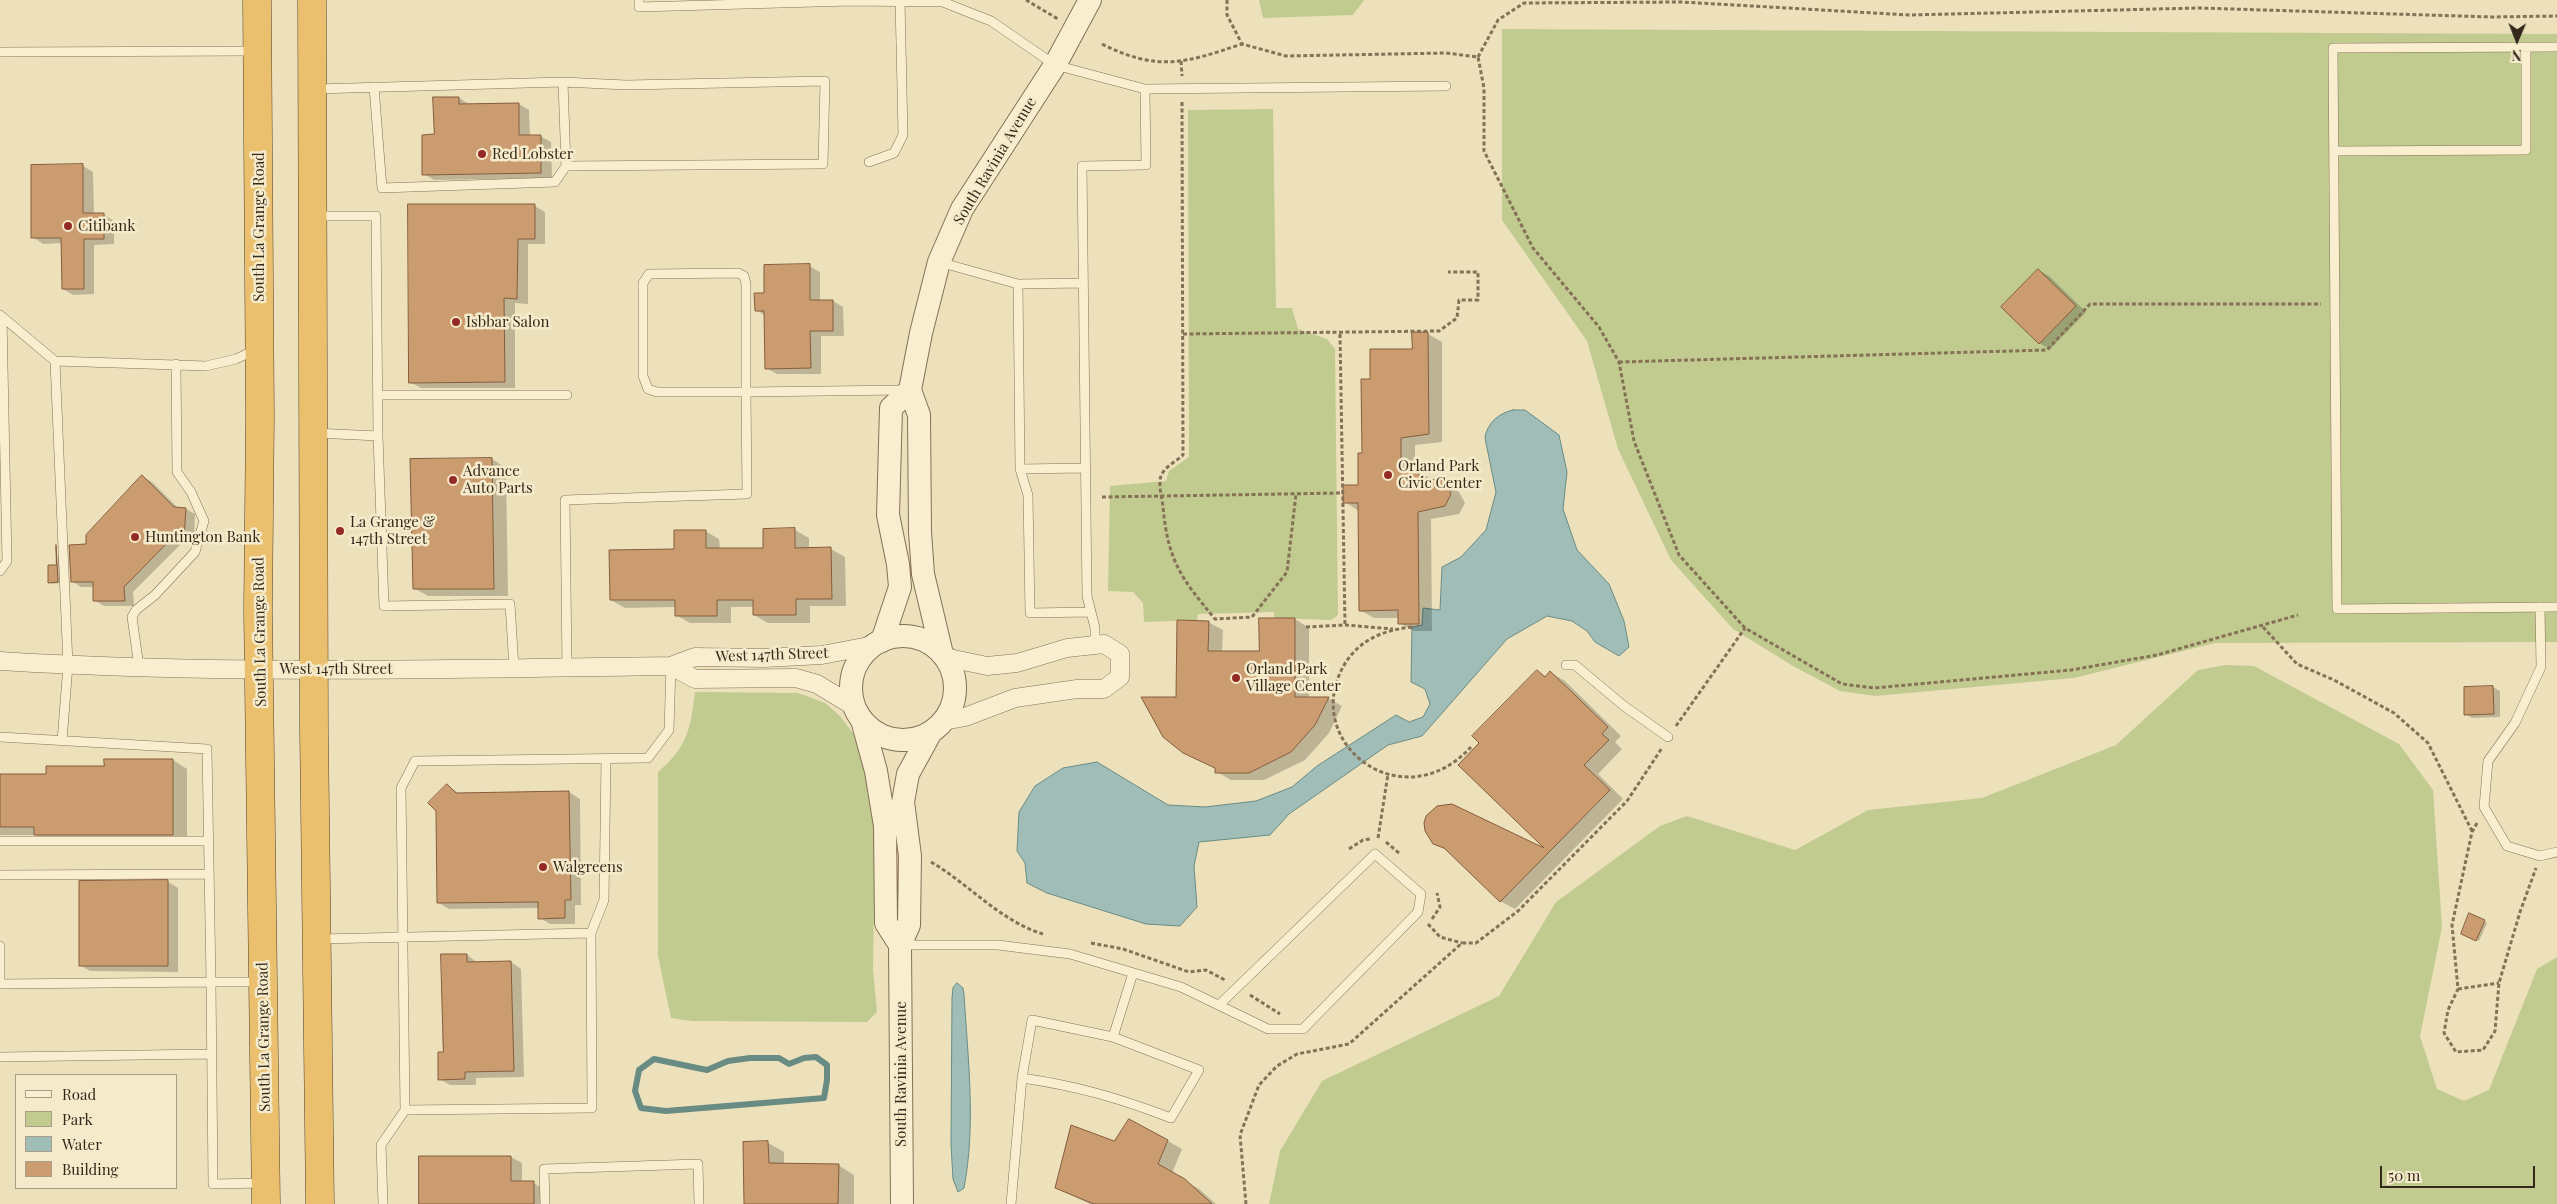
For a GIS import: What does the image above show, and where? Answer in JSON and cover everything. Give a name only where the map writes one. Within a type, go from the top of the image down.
[{"type":"highway","name":"South La Grange Road","points":[[258,0],[260,348],[258,610],[261,669],[266,1194]]},
{"type":"highway","points":[[312,0],[314,670],[320,1204]]},
{"type":"street","name":"South Ravinia Avenue","points":[[910,390],[939,262],[962,209],[1055,65],[1090,0]]},
{"type":"street","points":[[900,945],[886,923],[885,826],[876,771],[852,693],[852,679],[856,666],[878,644],[900,587],[898,564],[888,515],[891,408],[910,390],[919,415],[920,532],[923,574],[944,656],[952,670],[955,687],[953,705],[937,727]]},
{"type":"street","points":[[858,714],[872,730],[885,737],[899,740],[916,739],[937,727],[1015,698],[1077,688],[1104,689],[1120,677],[1120,654],[1104,644],[1067,648],[1017,663],[987,666],[944,656],[930,644],[915,638],[900,637],[878,644]]},
{"type":"street","name":"West 147th Street","points":[[0,662],[68,666],[314,670],[671,666],[695,657],[764,658],[822,655],[878,644]]},
{"type":"street","name":"West 147th Street","points":[[671,666],[695,680],[796,678],[817,684],[858,714]]},
{"type":"street","name":"South Ravinia Avenue","points":[[902,1204],[900,945],[909,925],[910,856],[903,802],[908,774],[937,727]]},
{"type":"lane","points":[[639,0],[639,6],[900,1],[943,2],[991,21],[1055,65],[1146,89],[1446,86]]},
{"type":"lane","points":[[869,162],[894,153],[903,135],[900,1]]},
{"type":"lane","points":[[2334,151],[2526,150],[2526,47]]},
{"type":"lane","points":[[2557,47],[2333,48],[2337,609],[2557,607]]},
{"type":"lane","points":[[0,52],[258,50]]},
{"type":"lane","points":[[312,89],[563,82],[626,85],[825,81],[823,164],[566,166]]},
{"type":"lane","points":[[374,87],[382,188],[555,182],[566,166],[563,82]]},
{"type":"lane","points":[[1096,645],[1095,628],[1087,596],[1082,166],[1146,165],[1146,89]]},
{"type":"lane","points":[[312,216],[376,216],[378,436],[384,606],[510,604],[514,668]]},
{"type":"lane","points":[[939,262],[1018,284],[1083,283]]},
{"type":"lane","points":[[567,667],[565,500],[747,494],[746,392],[746,284],[744,276],[738,273],[649,274],[642,282],[644,376],[648,389],[657,392],[746,392],[910,390]]},
{"type":"lane","points":[[1018,284],[1020,469],[1028,495],[1030,613],[1091,612]]},
{"type":"lane","points":[[1,316],[55,361],[206,366],[236,359],[260,348]]},
{"type":"lane","points":[[0,572],[7,561],[1,316]]},
{"type":"lane","points":[[55,361],[68,666],[62,741]]},
{"type":"lane","points":[[139,667],[132,617],[136,610],[154,595],[195,552],[204,520],[191,492],[177,472],[176,364]]},
{"type":"lane","points":[[378,395],[568,396]]},
{"type":"lane","points":[[313,433],[378,436]]},
{"type":"lane","points":[[1020,469],[1085,468]]},
{"type":"lane","points":[[2540,607],[2541,667],[2515,723],[2488,761],[2484,807],[2507,846],[2540,856],[2557,852]]},
{"type":"lane","points":[[1566,666],[1575,665],[1624,706],[1668,737]]},
{"type":"lane","points":[[383,1204],[381,1145],[405,1110],[401,788],[415,761],[648,758],[669,730],[671,666]]},
{"type":"lane","points":[[0,737],[207,749],[214,1184],[266,1194]]},
{"type":"lane","points":[[405,1110],[592,1108],[591,933],[604,900],[606,760]]},
{"type":"lane","points":[[0,841],[208,841]]},
{"type":"lane","points":[[900,945],[998,945],[1061,953],[1181,987],[1268,1029],[1303,1029],[1418,912],[1421,894],[1374,854],[1219,1005]]},
{"type":"lane","points":[[0,875],[208,874]]},
{"type":"lane","points":[[318,939],[591,933]]},
{"type":"lane","points":[[0,946],[0,984],[264,982]]},
{"type":"lane","points":[[1113,1037],[1133,973]]},
{"type":"lane","points":[[1010,1204],[1022,1078],[1032,1020],[1113,1037],[1199,1070],[1171,1118],[1121,1098],[1065,1084],[1022,1078]]},
{"type":"lane","points":[[0,1057],[212,1054]]},
{"type":"lane","points":[[545,1204],[544,1169],[698,1164],[699,1204]]},
{"type":"path","points":[[1026,0],[1060,20]]},
{"type":"path","points":[[1227,0],[1227,15],[1242,44]]},
{"type":"path","points":[[2298,615],[2263,627],[2157,655],[2071,670],[1874,688],[1842,684],[1745,628],[1679,555],[1634,441],[1619,362],[1598,327],[1533,248],[1484,151],[1484,88],[1478,57],[1498,20],[1524,3],[1682,2],[1909,15],[2200,8],[2557,16]]},
{"type":"path","points":[[1102,44],[1143,61],[1194,60],[1242,44],[1286,56],[1446,53],[1478,57]]},
{"type":"path","points":[[1181,61],[1184,455],[1167,468],[1161,476],[1162,496],[1168,542],[1180,576],[1215,619],[1252,617],[1287,572],[1296,494]]},
{"type":"path","points":[[1183,334],[1340,334],[1404,330],[1439,331],[1457,318],[1459,300],[1478,300],[1478,272],[1448,272]]},
{"type":"path","points":[[1619,362],[2047,350],[2090,304],[2334,304]]},
{"type":"path","points":[[1340,334],[1345,625]]},
{"type":"path","points":[[1102,497],[1343,493]]},
{"type":"path","points":[[1306,627],[1345,625],[1396,629]]},
{"type":"path","points":[[1412,627],[1380,633],[1356,649],[1340,672],[1334,700],[1338,729],[1356,756],[1383,773],[1415,778],[1431,775],[1446,769],[1459,760],[1471,747]]},
{"type":"path","points":[[2263,627],[2298,664],[2334,680],[2394,713],[2428,744],[2472,832]]},
{"type":"path","points":[[1246,1204],[1240,1135],[1259,1085],[1277,1066],[1297,1054],[1349,1044],[1462,943],[1476,943],[1518,911],[1627,801],[1668,737],[1745,628]]},
{"type":"path","points":[[1378,838],[1388,774]]},
{"type":"path","points":[[2484,807],[2472,832],[2452,924],[2458,989],[2448,1010],[2444,1034],[2456,1052],[2483,1050],[2495,1031],[2499,983],[2520,912],[2540,856]]},
{"type":"path","points":[[926,860],[949,872],[1018,925],[1050,936]]},
{"type":"path","points":[[1087,942],[1123,949],[1189,972],[1206,970],[1238,987],[1303,1029],[1308,1052]]},
{"type":"path","points":[[2458,989],[2499,983]]},
{"type":"green space","points":[[1259,0],[1364,0],[1353,15],[1263,18]]},
{"type":"green space","points":[[1502,29],[2557,34],[2557,642],[2215,643],[2074,678],[1875,696],[1840,691],[1793,666],[1733,629],[1671,560],[1618,449],[1587,341],[1502,220]]},
{"type":"green space","points":[[1273,109],[1276,308],[1292,308],[1298,329],[1327,339],[1335,349],[1338,615],[1331,620],[1274,618],[1274,612],[1198,614],[1197,620],[1144,622],[1143,603],[1133,592],[1108,591],[1110,486],[1166,481],[1169,471],[1189,457],[1188,110]]},
{"type":"green space","points":[[2226,665],[2254,666],[2399,744],[2433,790],[2442,927],[2420,1036],[2437,1089],[2464,1101],[2489,1090],[2537,969],[2557,957],[2557,1204],[1269,1204],[1280,1151],[1322,1081],[1499,996],[1556,902],[1660,826],[1687,816],[1795,850],[1868,810],[1982,798],[2116,745],[2198,670]]},
{"type":"green space","points":[[695,692],[798,693],[825,703],[840,716],[858,740],[875,819],[873,970],[877,1012],[867,1022],[692,1021],[671,1018],[658,956],[658,772],[682,745],[689,727]]},
{"type":"water","points":[[1513,410],[1525,410],[1559,435],[1567,472],[1563,509],[1577,550],[1609,584],[1624,621],[1629,647],[1619,656],[1595,642],[1587,631],[1572,621],[1547,616],[1507,639],[1422,736],[1388,745],[1289,814],[1270,835],[1199,842],[1194,866],[1197,907],[1180,926],[1146,924],[1047,893],[1027,883],[1025,863],[1017,851],[1019,812],[1035,786],[1063,768],[1097,762],[1168,805],[1205,807],[1256,801],[1292,787],[1317,766],[1396,715],[1409,722],[1423,717],[1430,704],[1425,689],[1411,682],[1412,627],[1422,625],[1423,608],[1440,610],[1442,567],[1461,557],[1486,530],[1496,492],[1485,438],[1486,433],[1494,419]]},
{"type":"water","points":[[957,983],[963,988],[964,995],[970,1116],[968,1164],[964,1188],[958,1192],[953,1179],[951,1145],[952,998],[953,988]]},
{"type":"building","name":"Red Lobster","points":[[433,97],[459,97],[459,104],[519,103],[519,135],[541,135],[541,173],[422,175],[422,135],[434,134]]},
{"type":"building","name":"Citibank","points":[[83,164],[83,213],[104,213],[104,239],[84,239],[84,289],[62,289],[61,238],[31,238],[31,165]]},
{"type":"building","points":[[408,204],[535,204],[535,239],[518,239],[517,299],[504,298],[505,382],[409,383]]},
{"type":"building","points":[[810,264],[810,300],[833,300],[833,331],[810,331],[811,368],[765,369],[764,311],[755,311],[754,293],[764,293],[764,265]]},
{"type":"building","points":[[2038,269],[2076,306],[2039,344],[2001,307]]},
{"type":"building","name":"Orland Park Civic Center","points":[[1412,332],[1428,332],[1429,434],[1401,438],[1401,471],[1419,471],[1419,481],[1439,479],[1445,482],[1451,494],[1445,506],[1418,512],[1419,624],[1398,624],[1398,610],[1359,611],[1358,503],[1343,503],[1343,485],[1358,485],[1358,453],[1362,453],[1361,379],[1370,379],[1370,349],[1412,349]]},
{"type":"building","points":[[492,458],[494,589],[413,589],[410,459]]},
{"type":"building","name":"Huntington Bank","points":[[142,475],[174,507],[186,508],[184,539],[172,538],[124,587],[125,601],[93,601],[93,582],[71,582],[69,545],[86,544],[86,535]]},
{"type":"building","points":[[795,528],[795,548],[831,547],[832,599],[796,599],[796,615],[753,615],[753,600],[717,600],[717,616],[675,616],[675,600],[610,600],[609,550],[674,549],[674,530],[706,530],[706,548],[763,548],[763,529]]},
{"type":"building","points":[[56,545],[58,582],[48,583],[48,565],[56,565]]},
{"type":"building","name":"Orland Park Village Center","points":[[1259,618],[1295,618],[1295,697],[1329,697],[1315,725],[1291,752],[1249,773],[1215,773],[1215,768],[1183,753],[1163,737],[1141,697],[1176,697],[1177,620],[1209,621],[1208,651],[1259,651]]},
{"type":"building","points":[[1537,670],[1545,677],[1550,671],[1608,727],[1602,734],[1609,740],[1584,765],[1610,790],[1500,902],[1444,848],[1433,844],[1425,831],[1424,823],[1426,816],[1437,806],[1452,804],[1544,848],[1458,765],[1479,743],[1472,736]]},
{"type":"building","points":[[2493,686],[2494,714],[2464,715],[2464,687]]},
{"type":"building","points":[[104,759],[173,759],[173,835],[34,835],[34,827],[0,827],[0,774],[46,774],[46,766],[104,766]]},
{"type":"building","name":"Walgreens","points":[[447,784],[456,793],[569,791],[571,900],[565,900],[565,918],[538,919],[538,902],[437,903],[436,811],[428,803]]},
{"type":"building","points":[[168,880],[168,966],[79,966],[79,881]]},
{"type":"building","points":[[2469,913],[2485,920],[2476,941],[2461,934]]},
{"type":"building","points":[[441,954],[467,954],[467,962],[511,961],[514,1071],[465,1072],[465,1079],[438,1080],[438,1052],[443,1052]]},
{"type":"building","points":[[1129,1119],[1168,1140],[1158,1164],[1185,1179],[1212,1204],[1094,1204],[1055,1188],[1071,1125],[1114,1141]]},
{"type":"building","points":[[768,1141],[769,1163],[839,1164],[838,1204],[744,1204],[743,1142]]},
{"type":"building","points":[[419,1156],[511,1156],[511,1181],[534,1181],[534,1204],[419,1204]]},
{"type":"waterway","points":[[816,1057],[827,1065],[824,1098],[666,1111],[641,1108],[635,1091],[639,1070],[654,1059],[707,1070],[728,1061],[750,1058],[779,1058],[789,1064],[804,1058],[816,1057]]},
{"type":"place","name":"Red Lobster","points":[[482,154]]},
{"type":"place","name":"Citibank","points":[[68,226]]},
{"type":"place","name":"Isbbar Salon","points":[[456,322]]},
{"type":"place","name":"Orland Park Civic Center","points":[[1388,475]]},
{"type":"place","name":"Advance Auto Parts","points":[[453,480]]},
{"type":"place","name":"La Grange & 147th Street","points":[[340,531]]},
{"type":"place","name":"Huntington Bank","points":[[135,537]]},
{"type":"place","name":"Orland Park Village Center","points":[[1236,678]]},
{"type":"place","name":"Walgreens","points":[[543,867]]}]
